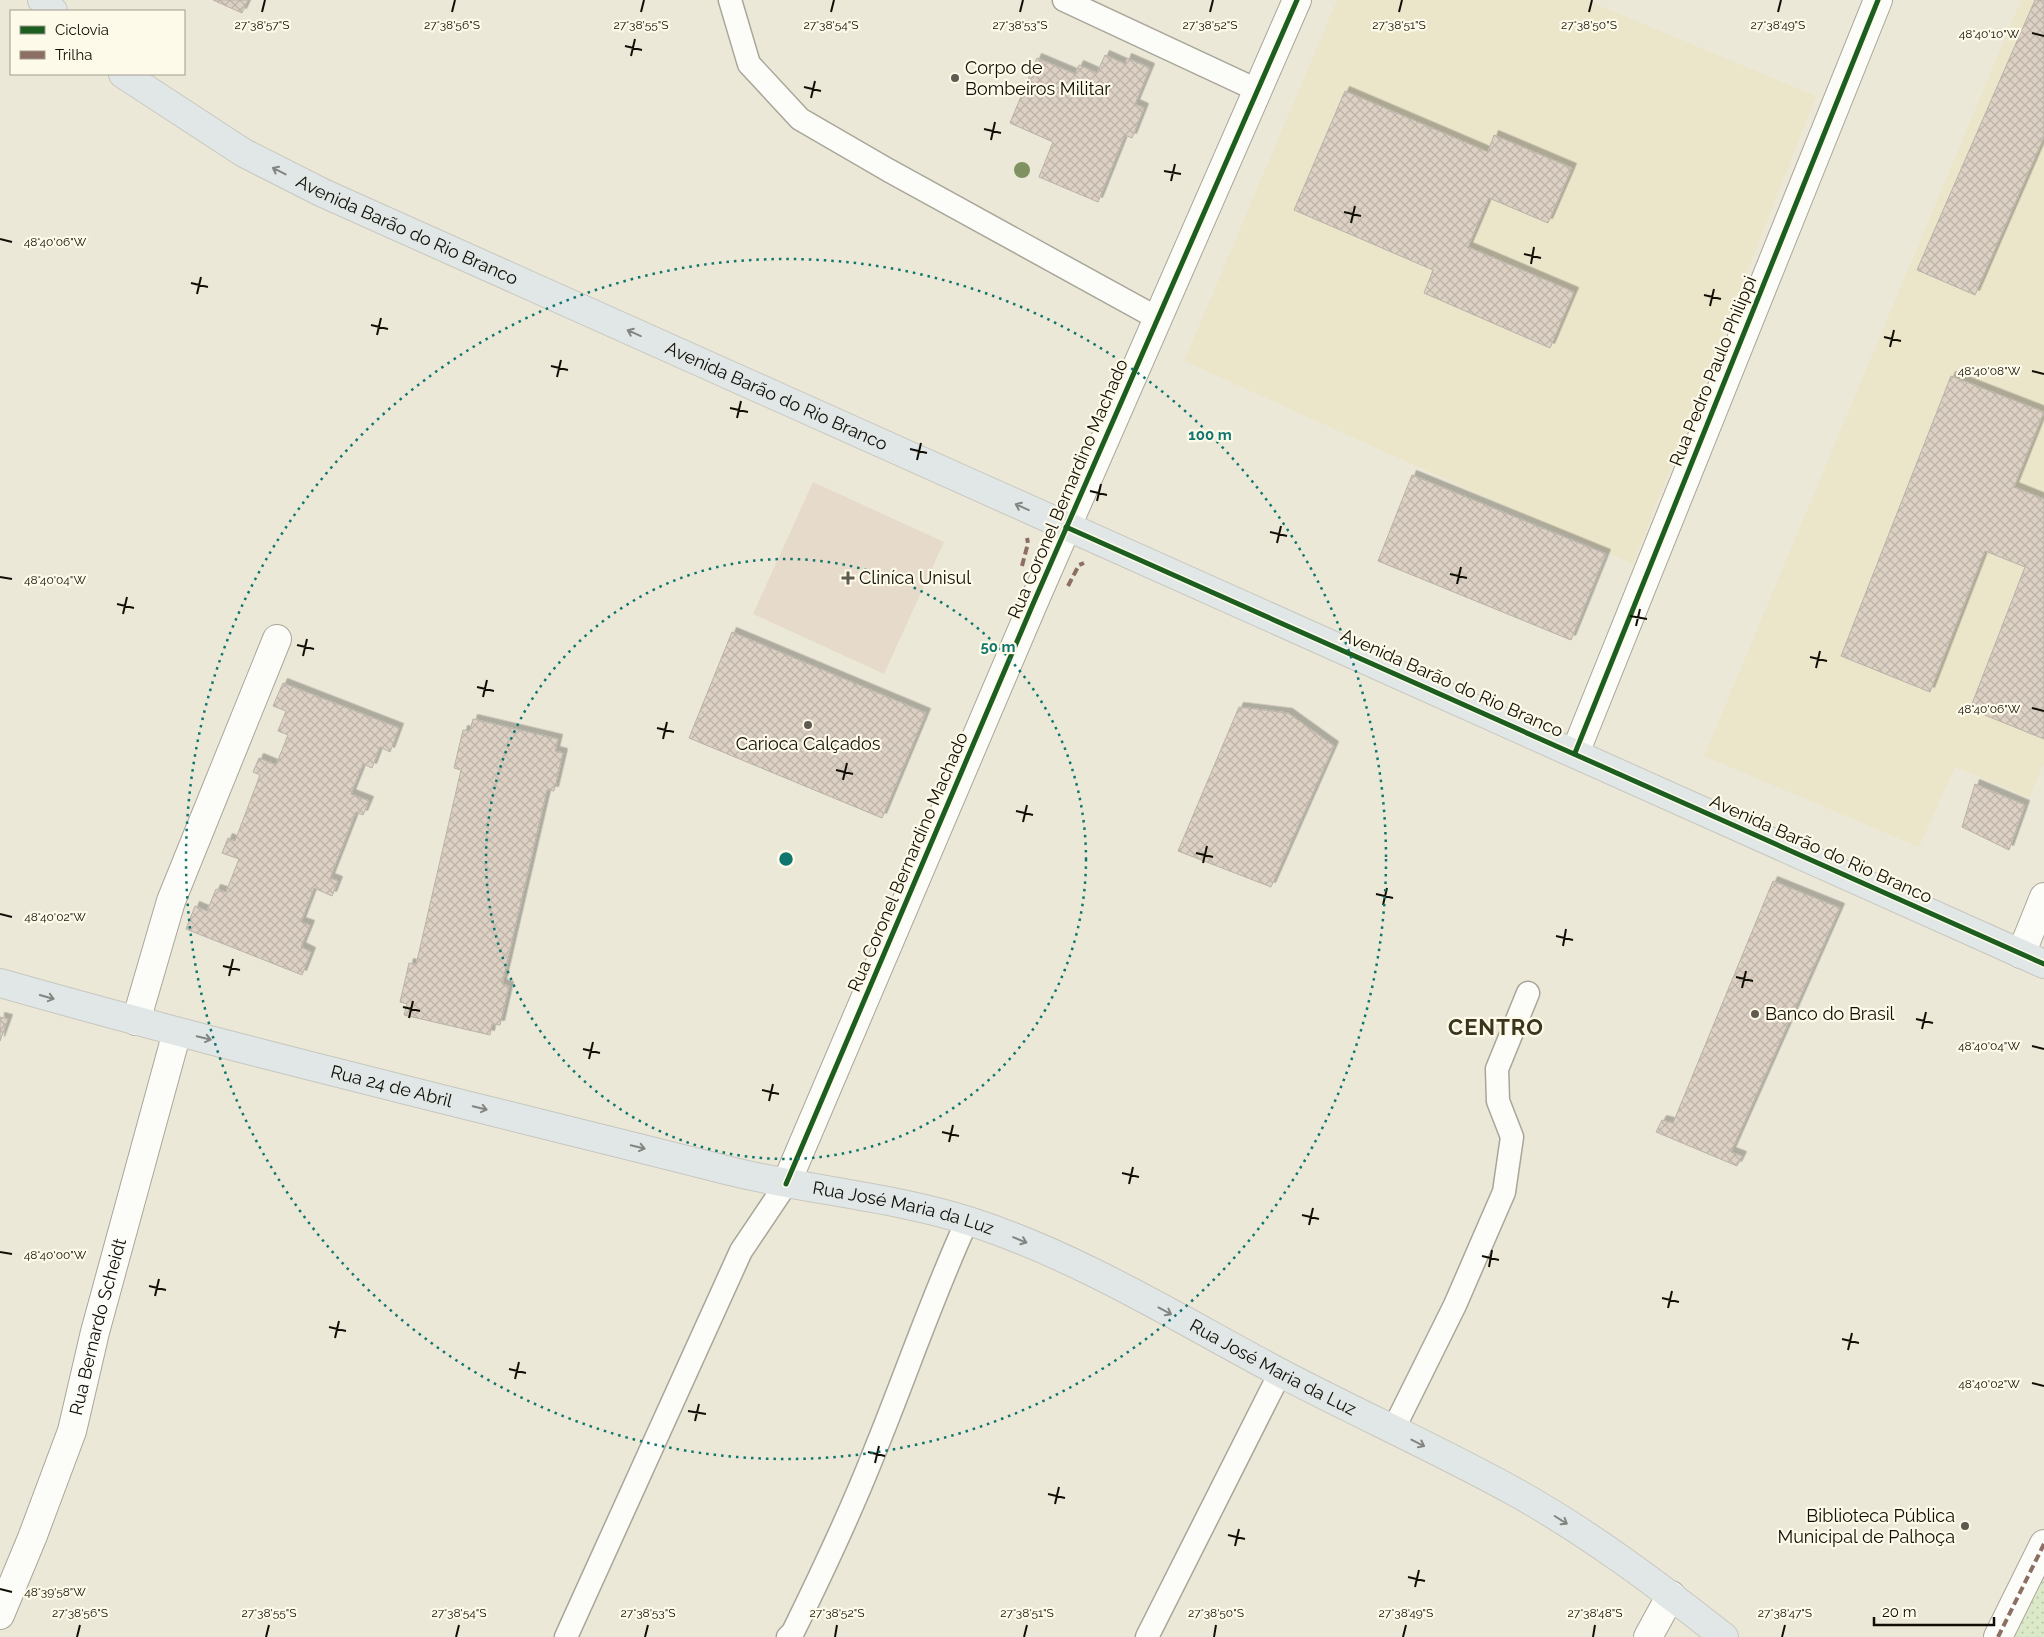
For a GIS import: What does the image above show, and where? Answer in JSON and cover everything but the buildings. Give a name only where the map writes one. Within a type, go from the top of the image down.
[{"type":"main road","points":[[42,0],[52,10]]},
{"type":"main road","name":"Avenida Barão do Rio Branco","points":[[125,75],[244,153],[323,193],[2032,959]]},
{"type":"main road","name":"Rua 24 de Abril","points":[[0,983],[136,1022],[786,1184]]},
{"type":"main road","name":"Rua José Maria da Luz","points":[[786,1184],[902,1204],[967,1221],[1018,1239],[1100,1276],[1280,1373],[1517,1493],[1602,1545],[1671,1595],[1724,1637]]},
{"type":"street","name":"Rua Coronel Bernardino Machado","points":[[786,1184],[1066,527],[1297,0]]},
{"type":"street","name":"Rua Pedro Paulo Philippi","points":[[1575,753],[1878,0]]},
{"type":"street","points":[[136,1022],[171,901],[277,639]]},
{"type":"street","points":[[2032,959],[2044,896]]},
{"type":"street","name":"Rua Bernardo Scheidt","points":[[0,1615],[32,1538],[72,1431],[95,1332],[177,1032]]},
{"type":"street","points":[[1998,1637],[2044,1544]]},
{"type":"street","points":[[1648,1637],[1671,1595]]},
{"type":"lane","points":[[730,0],[749,64],[800,118],[888,170],[1157,318]]},
{"type":"lane","points":[[1064,0],[1257,90]]},
{"type":"lane","points":[[1393,1430],[1455,1305],[1504,1192],[1512,1137],[1498,1101],[1497,1068],[1528,993]]},
{"type":"lane","points":[[566,1637],[741,1251],[786,1184]]},
{"type":"lane","points":[[788,1637],[793,1632],[829,1559],[874,1452],[942,1277],[967,1221]]},
{"type":"lane","points":[[1147,1637],[1280,1373]]},
{"type":"shaded area","points":[[1337,0],[1586,0],[1816,96],[1633,564],[1184,361]]},
{"type":"shaded area","points":[[2021,0],[2044,0],[2044,764],[2029,798],[1955,767],[1919,847],[1704,756]]},
{"type":"shaded area","name":"Cliníca Unisul","points":[[813,482],[944,542],[884,674],[753,614]]},
{"type":"green space","points":[[2044,1571],[2044,1637],[2011,1637]]},
{"type":"marked path","points":[[1022,566],[1028,543],[1027,538]]},
{"type":"marked path","points":[[1068,586],[1079,565],[1084,563]]},
{"type":"marked path","points":[[1998,1637],[2044,1544]]},
{"type":"cycle path","points":[[786,1184],[1033,604],[1297,0]]},
{"type":"cycle path","points":[[1575,753],[1878,0]]},
{"type":"cycle path","points":[[1066,527],[2044,964]]},
{"type":"place","name":"Corpo de Bombeiros Militar","points":[[955,78]]},
{"type":"place","name":"Cliníca Unisul","points":[[848,578]]},
{"type":"place","name":"Carioca Calçados","points":[[808,725]]},
{"type":"place","name":"Banco do Brasil","points":[[1755,1014]]},
{"type":"place","name":"Biblioteca Pública Municipal de Palhoça","points":[[1965,1526]]},
{"type":"district","name":"CENTRO","points":[[1496,1027]]}]
